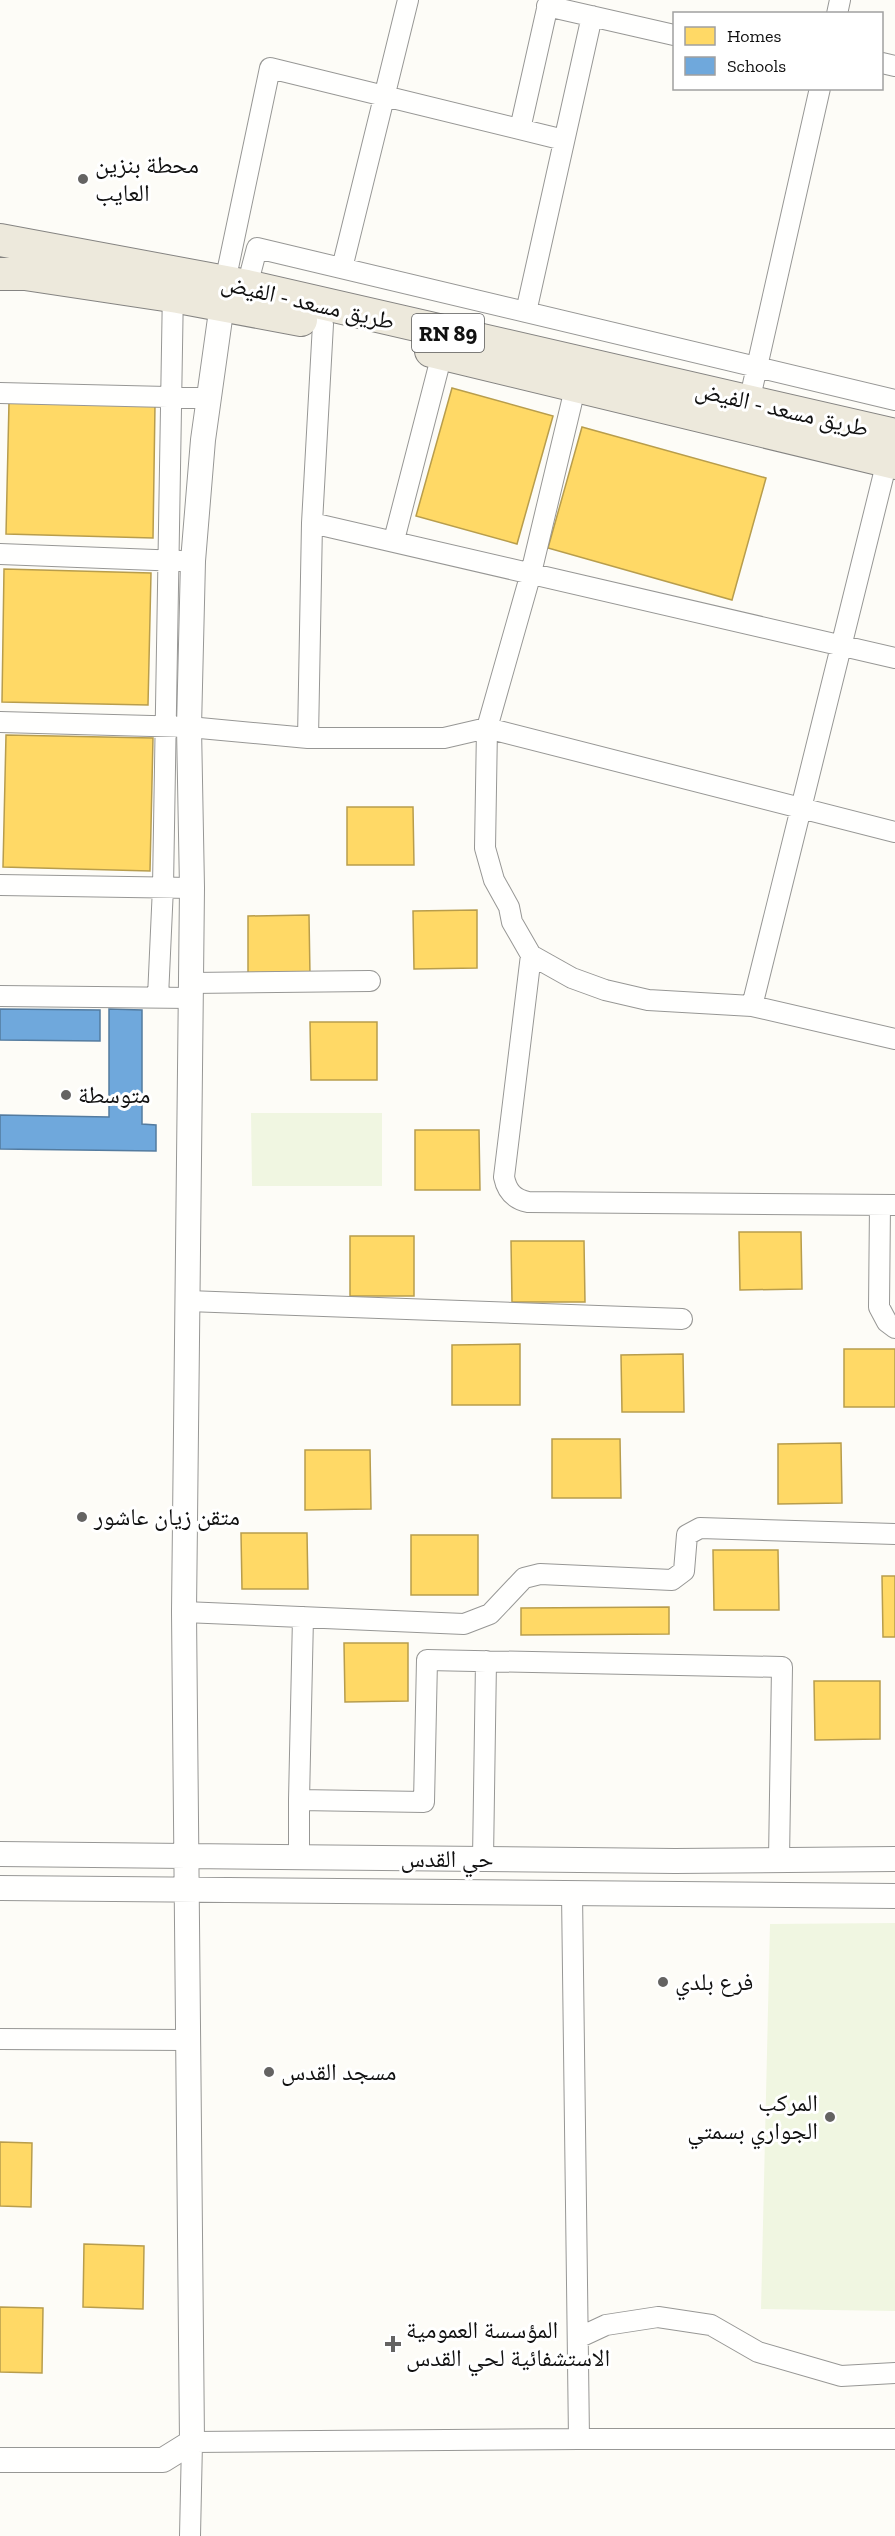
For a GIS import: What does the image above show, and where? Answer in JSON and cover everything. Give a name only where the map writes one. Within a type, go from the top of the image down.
[{"type":"main road","name":"طريق مسعد - الفيض","points":[[0,240],[173,284]]},
{"type":"main road","name":"طريق مسعد - الفيض","points":[[0,274],[173,284],[231,291],[746,413],[892,453]]},
{"type":"main road","name":"طريق مسعد - الفيض","points":[[231,291],[323,324],[442,354],[578,374]]},
{"type":"street","points":[[342,268],[408,0]]},
{"type":"street","points":[[520,129],[548,3],[592,16],[673,35]]},
{"type":"street","points":[[526,312],[592,16]]},
{"type":"street","points":[[158,997],[163,887],[209,398],[231,291],[270,68],[564,140]]},
{"type":"street","points":[[746,413],[820,90]]},
{"type":"street","points":[[231,291],[257,248],[895,400]]},
{"type":"street","points":[[173,284],[169,560],[177,726],[192,888],[184,1612],[192,2442],[190,2536]]},
{"type":"street","points":[[308,738],[312,523],[323,324]]},
{"type":"street","points":[[394,540],[442,354]]},
{"type":"street","points":[[578,374],[531,573],[488,728],[485,848],[494,880],[509,907],[512,922],[531,955],[572,978],[606,990],[648,1000],[752,1006],[895,1039]]},
{"type":"street","points":[[0,393],[209,398]]},
{"type":"street","points":[[752,1006],[841,645],[892,453]]},
{"type":"street","points":[[312,523],[394,540],[895,658]]},
{"type":"street","points":[[0,554],[193,561]]},
{"type":"street","points":[[0,722],[177,726],[308,738],[444,738],[488,728],[895,832]]},
{"type":"street","points":[[0,885],[192,888]]},
{"type":"street","points":[[531,955],[504,1178],[515,1197],[528,1202],[888,1205],[879,1307],[887,1322],[895,1328]]},
{"type":"street","points":[[0,996],[158,997],[191,990],[370,981]]},
{"type":"street","points":[[188,1301],[682,1319]]},
{"type":"street","points":[[184,1612],[464,1624],[490,1614],[524,1578],[540,1574],[672,1580],[684,1571],[687,1535],[700,1528],[895,1534]]},
{"type":"street","points":[[299,1858],[303,1617]]},
{"type":"street","points":[[299,1800],[424,1802],[427,1660],[782,1667],[779,1860]]},
{"type":"street","points":[[483,1859],[486,1661]]},
{"type":"street","name":"حي القدس","points":[[0,1854],[299,1858],[895,1859]]},
{"type":"street","points":[[0,1888],[895,1896]]},
{"type":"street","points":[[572,1893],[579,2439]]},
{"type":"street","points":[[0,2040],[187,2040]]},
{"type":"street","points":[[578,2338],[606,2325],[658,2317],[711,2325],[758,2352],[841,2376],[895,2373]]},
{"type":"street","points":[[0,2460],[163,2460],[192,2442],[895,2439]]},
{"type":"green space","points":[[251,1113],[382,1113],[382,1186],[252,1186]]},
{"type":"green space","name":"المركب الجواري بسمتي","points":[[895,1923],[895,2311],[761,2309],[770,1924]]},
{"type":"building: Homes","points":[[452,388],[553,416],[517,544],[416,516]]},
{"type":"building: Homes","points":[[9,402],[155,405],[153,538],[6,534]]},
{"type":"building: Homes","points":[[582,427],[766,478],[732,600],[548,548]]},
{"type":"building: Homes","points":[[4,569],[151,573],[148,705],[2,702]]},
{"type":"building: Homes","points":[[6,735],[153,738],[150,871],[3,867]]},
{"type":"building: Homes","points":[[347,807],[413,807],[414,865],[347,865]]},
{"type":"building: Homes","points":[[477,910],[477,968],[414,969],[413,911]]},
{"type":"building: Homes","points":[[309,915],[310,976],[248,976],[248,916]]},
{"type":"building: Homes","points":[[310,1022],[377,1022],[377,1080],[311,1080]]},
{"type":"building: Homes","points":[[415,1130],[479,1130],[480,1190],[415,1190]]},
{"type":"building: Homes","points":[[739,1232],[801,1232],[802,1289],[740,1290]]},
{"type":"building: Homes","points":[[350,1236],[414,1236],[414,1296],[350,1296]]},
{"type":"building: Homes","points":[[511,1241],[584,1241],[585,1302],[512,1302]]},
{"type":"building: Homes","points":[[520,1344],[520,1405],[452,1405],[452,1345]]},
{"type":"building: Homes","points":[[844,1349],[895,1349],[895,1407],[844,1407]]},
{"type":"building: Homes","points":[[683,1354],[684,1412],[622,1412],[621,1355]]},
{"type":"building: Homes","points":[[552,1439],[620,1439],[621,1498],[552,1498]]},
{"type":"building: Homes","points":[[841,1443],[842,1503],[778,1504],[778,1444]]},
{"type":"building: Homes","points":[[305,1450],[370,1450],[371,1509],[305,1510]]},
{"type":"building: Homes","points":[[241,1533],[307,1533],[308,1589],[242,1589]]},
{"type":"building: Homes","points":[[411,1535],[478,1535],[478,1595],[411,1595]]},
{"type":"building: Homes","points":[[713,1550],[778,1550],[779,1610],[714,1610]]},
{"type":"building: Homes","points":[[882,1576],[895,1576],[895,1637],[883,1637]]},
{"type":"building: Homes","points":[[669,1607],[669,1634],[521,1635],[521,1608]]},
{"type":"building: Homes","points":[[344,1643],[408,1643],[408,1701],[345,1702]]},
{"type":"building: Homes","points":[[814,1681],[880,1681],[880,1739],[815,1740]]},
{"type":"building: Homes","points":[[0,2142],[32,2143],[31,2207],[0,2206]]},
{"type":"building: Homes","points":[[84,2244],[144,2246],[143,2309],[83,2307]]},
{"type":"building: Homes","points":[[0,2307],[43,2308],[42,2373],[0,2372]]},
{"type":"building: Schools","points":[[0,1009],[100,1010],[100,1041],[0,1040]]},
{"type":"building: Schools","points":[[109,1009],[142,1010],[142,1124],[156,1125],[156,1151],[0,1149],[0,1115],[109,1117]]},
{"type":"place","name":"محطة بنزين العايب","points":[[83,179]]},
{"type":"place","name":"متوسطة","points":[[66,1095]]},
{"type":"place","name":"متقن زيان عاشور","points":[[82,1517]]},
{"type":"place","name":"فرع بلدي","points":[[663,1982]]},
{"type":"place","name":"مسجد القدس","points":[[269,2072]]},
{"type":"place","name":"المركب الجواري بسمتي","points":[[830,2117]]},
{"type":"place","name":"المؤسسة العمومية الاستشفائية لحي القدس","points":[[393,2344]]}]
